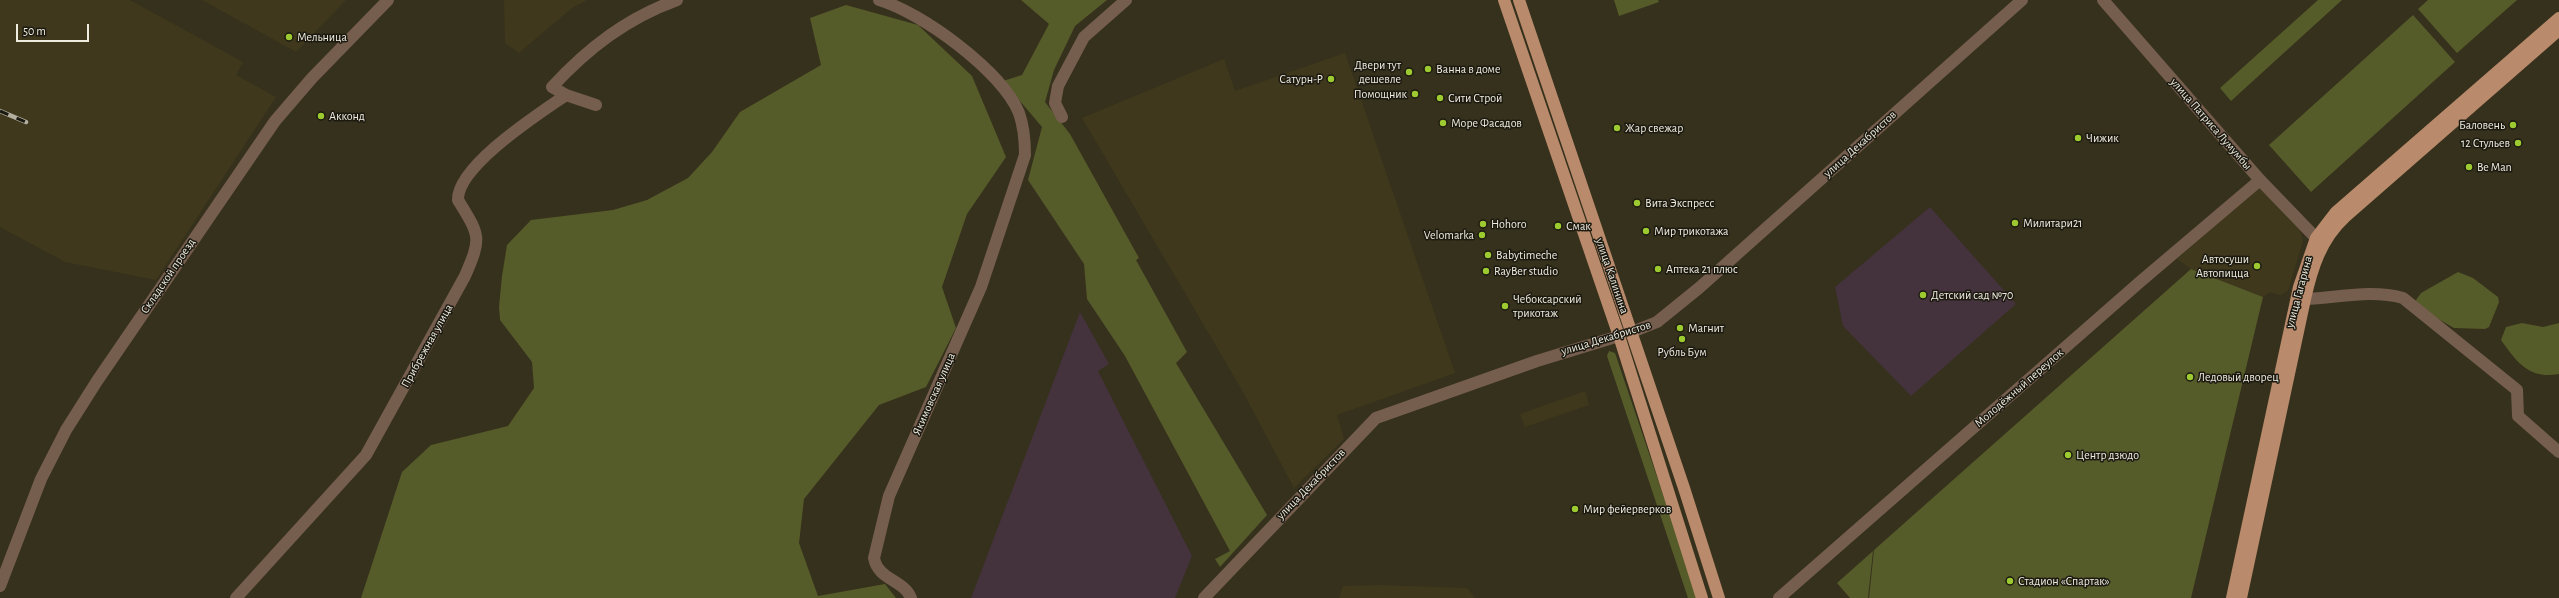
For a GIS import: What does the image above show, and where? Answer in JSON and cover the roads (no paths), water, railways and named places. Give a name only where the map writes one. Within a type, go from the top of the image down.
[{"type":"main road","name":"улица Калинина","points":[[1504,0],[1619,336],[1702,598]]},
{"type":"main road","name":"улица Калинина","points":[[1519,0],[1632,332],[1719,598]]},
{"type":"main road","name":"улица Гагарина","points":[[2241,598],[2299,287],[2320,241],[2336,212],[2559,18]]},
{"type":"main road","name":"улица Гагарина","points":[[2232,598],[2264,474],[2320,241],[2345,217],[2559,30]]},
{"type":"main road","name":"улица Декабристов","points":[[1619,336],[1632,332]]},
{"type":"street","name":"Складской проезд","points":[[0,586],[41,479],[66,430],[97,380],[275,121],[308,83],[388,0]]},
{"type":"street","points":[[596,105],[566,95],[552,87],[575,62],[620,26],[650,10],[677,0]]},
{"type":"street","points":[[1062,117],[1055,103],[1058,86],[1080,44],[1084,37],[1126,0]]},
{"type":"street","name":"улица Декабристов","points":[[1632,332],[1657,322],[1699,288],[2022,0]]},
{"type":"street","name":"улица Патриса Лумумбы","points":[[2103,0],[2260,180],[2320,241]]},
{"type":"street","name":"Якимовская улица","points":[[884,2],[941,31],[1006,91],[1019,112],[1025,133],[1025,155],[981,287],[890,496],[874,558],[876,566],[881,573],[900,584],[911,598]]},
{"type":"street","name":"Прибрежная улица","points":[[236,598],[353,470],[380,432],[465,276],[475,254],[478,240],[475,228],[458,200],[458,195],[468,176],[509,134],[566,95]]},
{"type":"street","name":"Молодёжный переулок","points":[[1780,598],[2141,281],[2260,180]]},
{"type":"street","points":[[2305,299],[2361,293],[2388,294],[2403,298],[2517,390],[2518,416],[2559,452]]},
{"type":"street","name":"улица Декабристов","points":[[1204,598],[1274,523],[1376,418],[1537,360],[1619,336]]},
{"type":"railway","points":[[0,111],[26,122]]},
{"type":"place","name":"Мельница","points":[[289,37]]},
{"type":"place","name":"Ванна в доме","points":[[1428,69]]},
{"type":"place","name":"Двери тут дешевле","points":[[1409,72]]},
{"type":"place","name":"Сатурн-Р","points":[[1331,79]]},
{"type":"place","name":"Помощник","points":[[1415,94]]},
{"type":"place","name":"Сити Строй","points":[[1440,98]]},
{"type":"place","name":"Акконд","points":[[321,116]]},
{"type":"place","name":"Море Фасадов","points":[[1443,123]]},
{"type":"place","name":"Баловень","points":[[2513,125]]},
{"type":"place","name":"Жар свежар","points":[[1617,128]]},
{"type":"place","name":"Чижик","points":[[2078,138]]},
{"type":"place","name":"12 Стульев","points":[[2518,143]]},
{"type":"place","name":"Be Man","points":[[2469,167]]},
{"type":"place","name":"Вита Экспресс","points":[[1637,203]]},
{"type":"place","name":"Милитари21","points":[[2015,223]]},
{"type":"place","name":"Hohoro","points":[[1483,224]]},
{"type":"place","name":"Смак","points":[[1558,226]]},
{"type":"place","name":"Мир трикотажа","points":[[1646,231]]},
{"type":"place","name":"Velomarka","points":[[1482,235]]},
{"type":"place","name":"Babytimeche","points":[[1488,255]]},
{"type":"place","name":"Автосуши Автопицца","points":[[2257,266]]},
{"type":"place","name":"Аптека 21 плюс","points":[[1658,269]]},
{"type":"place","name":"RayBer studio","points":[[1486,271]]},
{"type":"place","name":"Детский сад №70","points":[[1923,295]]},
{"type":"place","name":"Чебоксарский трикотаж","points":[[1505,306]]},
{"type":"place","name":"Магнит","points":[[1680,328]]},
{"type":"place","name":"Рубль Бум","points":[[1682,339]]},
{"type":"place","name":"Ледовый дворец","points":[[2190,377]]},
{"type":"place","name":"Центр дзюдо","points":[[2068,455]]},
{"type":"place","name":"Мир фейерверков","points":[[1575,509]]},
{"type":"place","name":"Стадион «Спартак»","points":[[2010,581]]}]
